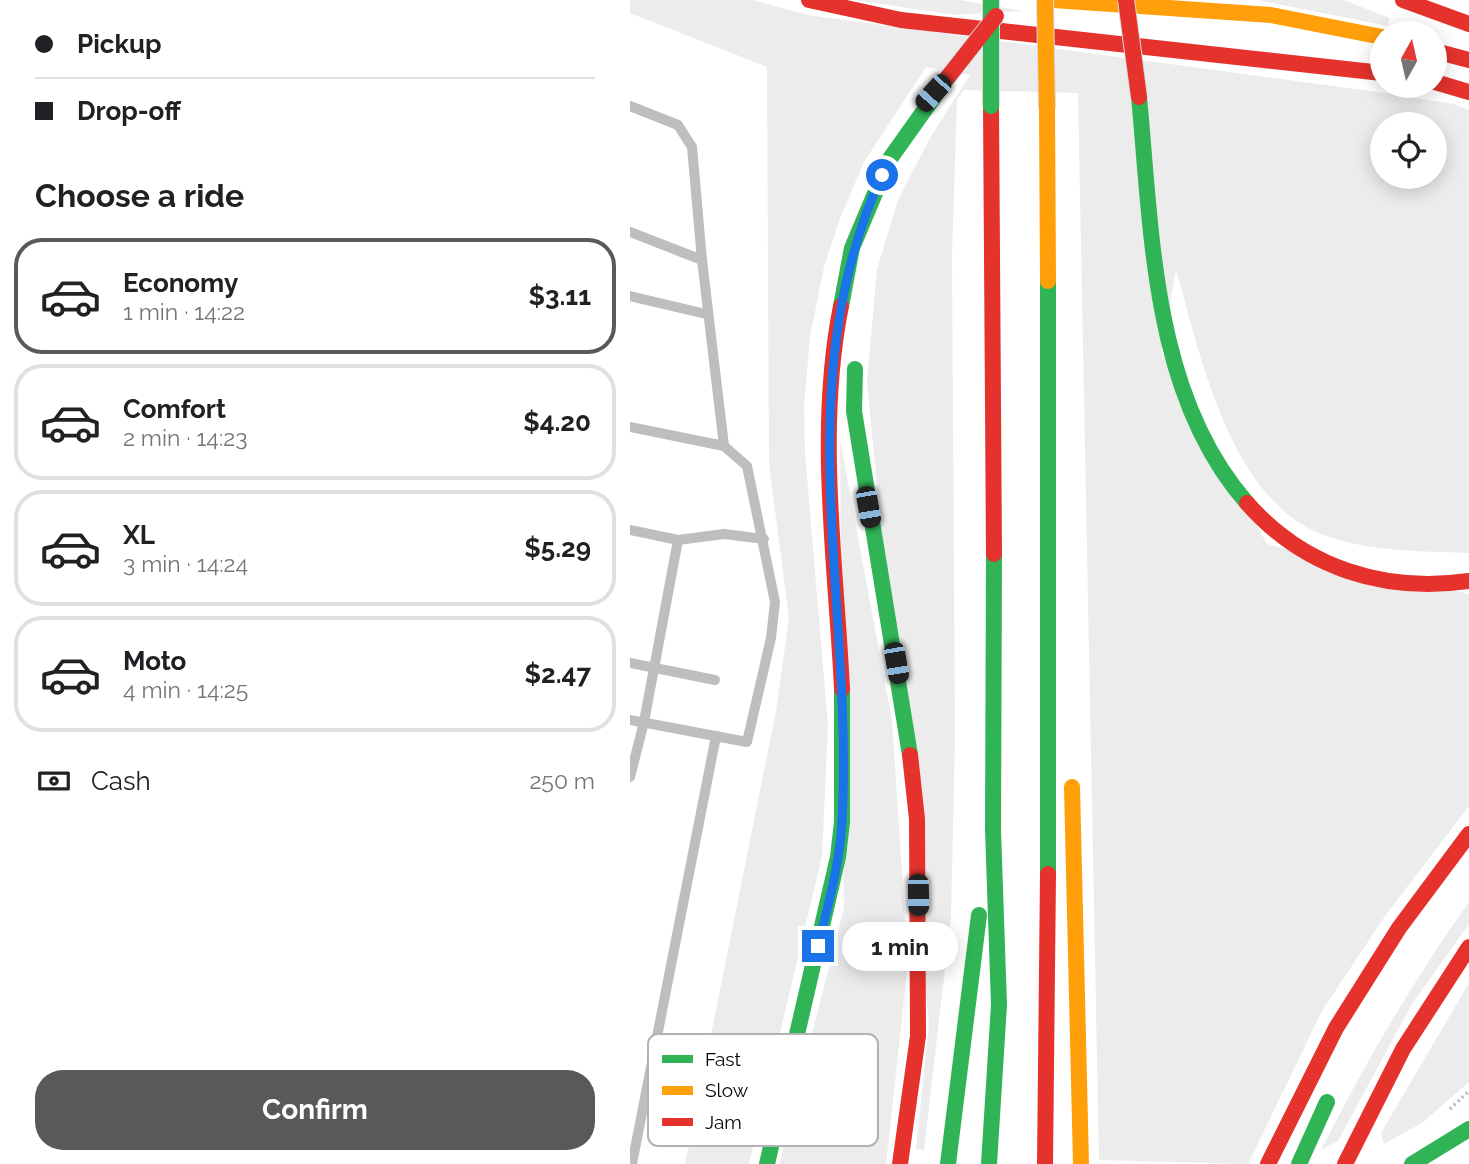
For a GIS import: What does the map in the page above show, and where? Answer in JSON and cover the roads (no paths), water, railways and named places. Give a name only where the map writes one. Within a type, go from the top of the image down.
[{"type":"main road","points":[[809,0],[901,20],[1370,72]]},
{"type":"main road","points":[[1045,0],[1049,608],[1045,1164]]},
{"type":"main road","points":[[1053,0],[1271,15],[1370,35]]},
{"type":"main road","points":[[1126,0],[1161,295],[1174,357],[1192,420],[1220,474],[1274,534],[1302,553],[1334,568],[1396,583],[1429,585],[1469,581]]},
{"type":"main road","points":[[1403,0],[1469,24]]},
{"type":"main road","points":[[874,240],[893,182],[948,77],[998,4]]},
{"type":"main road","points":[[989,1164],[999,1004],[993,830],[995,424],[991,106],[998,4]]},
{"type":"main road","points":[[1447,54],[1469,60]]},
{"type":"main road","points":[[798,1034],[831,896],[842,824],[844,750],[828,440],[837,321],[847,270],[871,199],[919,109],[948,77]]},
{"type":"main road","points":[[1447,86],[1469,92]]},
{"type":"main road","points":[[855,346],[854,411],[905,715],[916,818],[918,1036],[900,1164]]},
{"type":"main road","points":[[1049,608],[1064,683]]},
{"type":"main road","points":[[1071,775],[1081,1164]]},
{"type":"main road","points":[[948,1164],[968,985],[993,830]]},
{"type":"main road","points":[[1270,1159],[1336,1028],[1399,928],[1469,834]]},
{"type":"main road","points":[[1345,1164],[1403,1049],[1469,947]]},
{"type":"main road","points":[[1301,1158],[1333,1090]]},
{"type":"main road","points":[[1441,1147],[1469,1114]]},
{"type":"main road","points":[[1412,1164],[1469,1129]]},
{"type":"main road","points":[[767,1164],[771,1146]]},
{"type":"lane","points":[[630,106],[678,125],[692,147],[706,314],[724,446]]},
{"type":"lane","points":[[630,232],[702,260]]},
{"type":"lane","points":[[630,296],[706,314]]},
{"type":"lane","points":[[630,427],[724,446],[747,466],[775,602],[771,638],[747,743],[630,720]]},
{"type":"lane","points":[[630,530],[678,540],[723,534],[764,539]]},
{"type":"lane","points":[[630,777],[644,722],[678,540]]},
{"type":"lane","points":[[630,663],[715,680]]},
{"type":"lane","points":[[658,1034],[716,736]]},
{"type":"lane","points":[[632,1164],[648,1082]]}]
